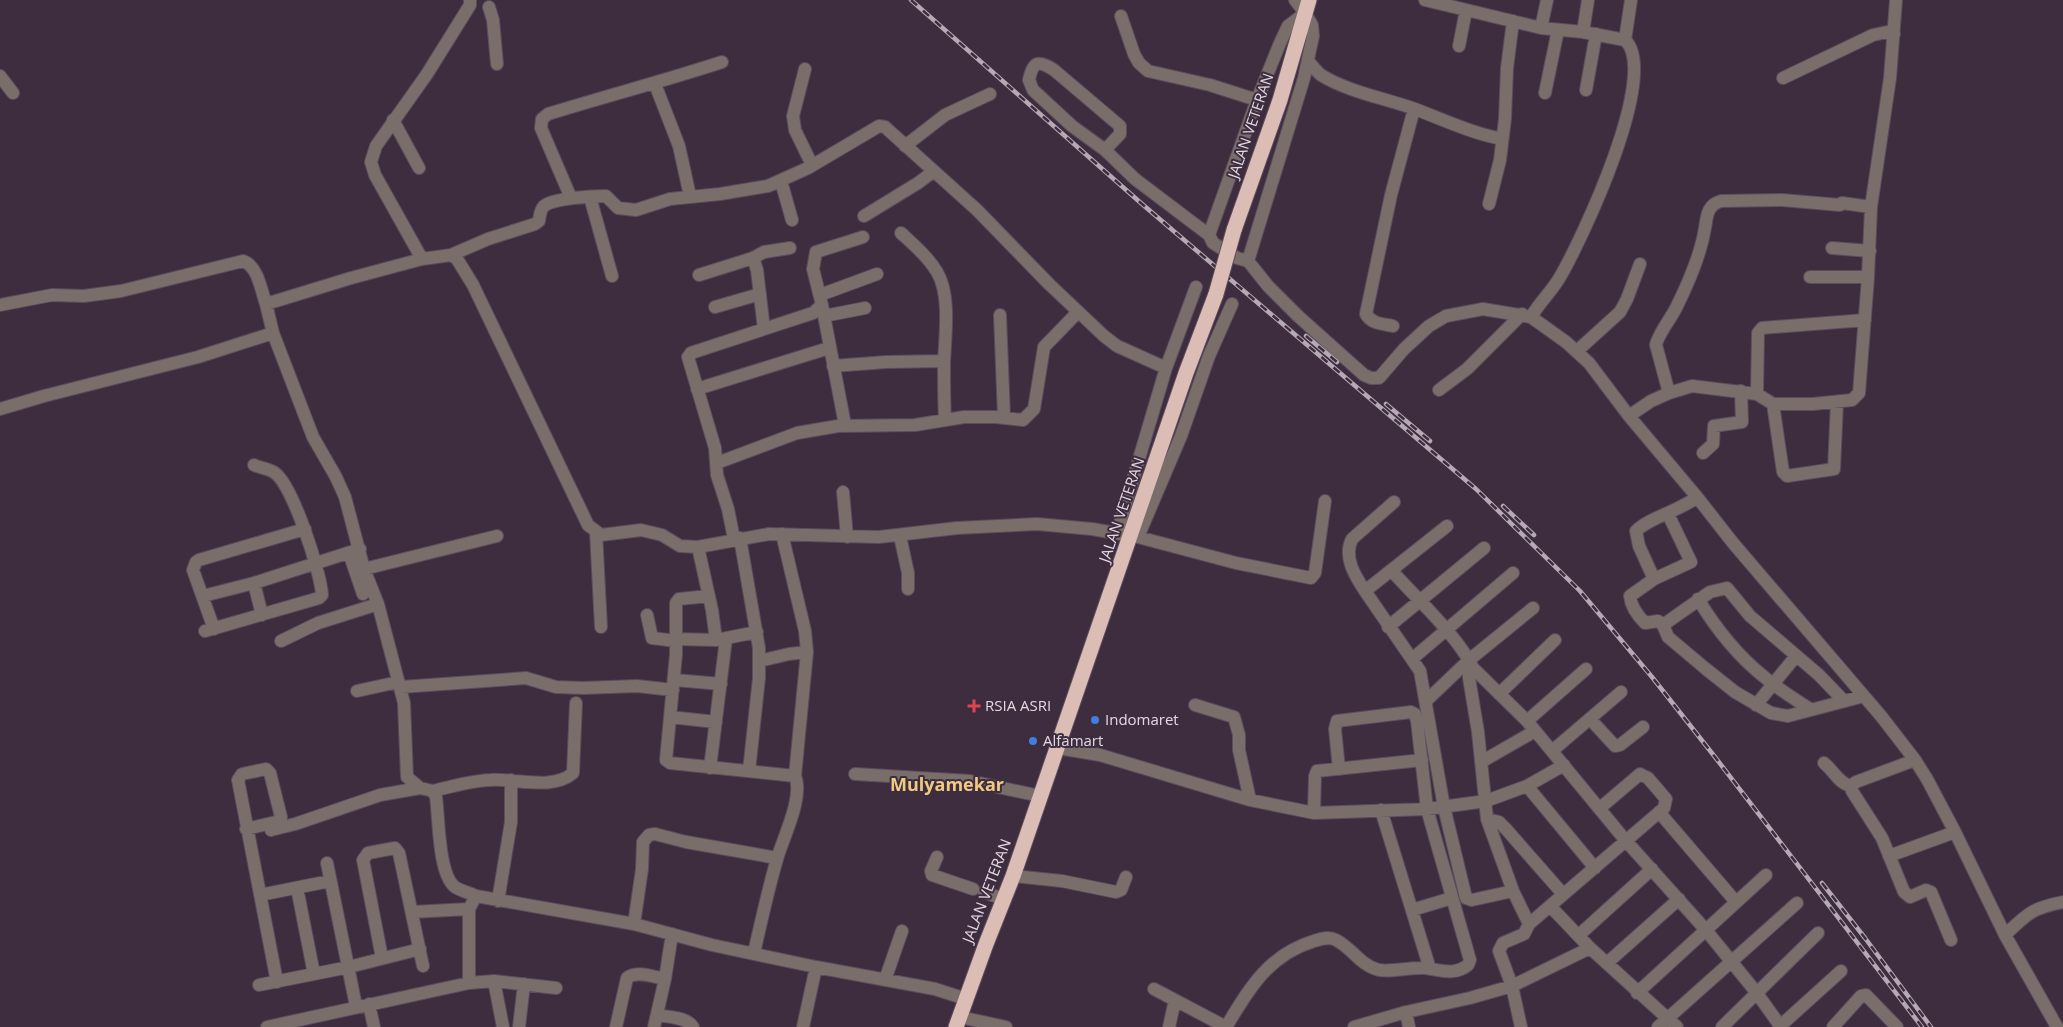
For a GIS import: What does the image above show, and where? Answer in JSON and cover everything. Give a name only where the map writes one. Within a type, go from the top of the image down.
[{"type":"highway","name":"JALAN VETERAN","points":[[958,1022],[1013,876],[1129,535],[1216,294],[1234,230],[1280,100],[1307,7]]},
{"type":"street","points":[[1248,261],[1308,61],[1313,36],[1307,7],[1294,0]]},
{"type":"street","points":[[1424,0],[1445,2],[1466,10],[1541,28],[1583,32],[1625,40],[1630,47],[1633,57],[1633,80],[1629,104],[1617,150],[1594,210],[1574,252],[1555,285],[1526,316],[1467,369],[1439,390]]},
{"type":"street","points":[[1541,28],[1547,0]]},
{"type":"street","points":[[1583,32],[1588,0]]},
{"type":"street","points":[[1625,40],[1631,0]]},
{"type":"street","points":[[1629,416],[1651,401],[1692,386],[1757,394],[1773,404],[1837,402],[1852,400],[1858,396],[1870,251],[1871,207],[1890,78],[1896,0]]},
{"type":"street","points":[[422,259],[375,175],[371,162],[376,146],[427,74],[470,2],[478,8],[488,4],[493,20],[497,64]]},
{"type":"street","points":[[1209,235],[1257,100],[1288,26],[1307,7]]},
{"type":"street","points":[[1459,46],[1466,10]]},
{"type":"street","points":[[1121,16],[1134,54],[1148,71],[1257,100]]},
{"type":"street","points":[[1489,204],[1500,160],[1505,119],[1507,68],[1513,21]]},
{"type":"street","points":[[1545,93],[1558,30]]},
{"type":"street","points":[[1783,78],[1874,35],[1887,32],[1894,34]]},
{"type":"street","points":[[1586,90],[1596,34]]},
{"type":"street","points":[[1308,61],[1319,74],[1376,98],[1414,109],[1479,134],[1502,139]]},
{"type":"street","points":[[571,198],[541,128],[542,119],[548,114],[655,84],[722,62]]},
{"type":"street","points":[[1105,150],[1120,134],[1120,126],[1054,70],[1043,63],[1033,67],[1029,80],[1033,90],[1072,126],[1105,150],[1135,179],[1209,235],[1213,243],[1237,258],[1248,261],[1268,286],[1298,316],[1364,375],[1371,378],[1379,378],[1418,335],[1446,316],[1483,309],[1526,316],[1545,326],[1577,351],[1589,363],[1629,416],[1733,543],[1864,696],[1915,760],[1955,832],[2005,935],[2057,1027]]},
{"type":"street","points":[[805,69],[794,116],[795,130],[812,165]]},
{"type":"street","points":[[0,76],[13,93]]},
{"type":"street","points":[[655,84],[679,146],[690,196]]},
{"type":"street","points":[[908,144],[937,121],[990,94]]},
{"type":"street","points":[[1394,326],[1376,322],[1368,318],[1366,314],[1391,195],[1414,109]]},
{"type":"street","points":[[393,120],[419,168]]},
{"type":"street","points":[[451,255],[494,237],[535,224],[539,221],[540,211],[543,207],[571,198],[606,196],[618,208],[636,210],[660,202],[690,196],[720,194],[768,186],[781,182],[879,126],[885,127],[908,144],[934,171],[977,210],[1078,312],[1117,346],[1166,368]]},
{"type":"street","points":[[864,216],[934,171]]},
{"type":"street","points":[[781,182],[792,220]]},
{"type":"street","points":[[590,197],[612,276]]},
{"type":"street","points":[[1669,393],[1656,345],[1657,339],[1668,324],[1682,297],[1703,239],[1708,210],[1714,204],[1721,201],[1782,200],[1840,205],[1842,202],[1871,207]]},
{"type":"street","points":[[900,233],[922,252],[938,273],[945,303],[945,420]]},
{"type":"street","points":[[845,425],[822,305],[813,270],[816,252],[863,237]]},
{"type":"street","points":[[698,275],[753,258],[764,252],[790,248]]},
{"type":"street","points":[[1832,248],[1870,251]]},
{"type":"street","points":[[266,304],[350,278],[422,259],[445,254],[451,255],[457,260],[473,285],[588,525],[601,535],[641,530],[662,535],[680,546],[698,547],[762,534],[847,537],[900,536],[957,528],[1026,524],[1129,535],[1236,563],[1311,578],[1315,574],[1325,501]]},
{"type":"street","points":[[753,258],[764,329]]},
{"type":"street","points":[[0,305],[52,295],[84,296],[121,291],[243,261],[251,265],[266,304],[273,333],[312,437],[336,477],[345,497],[363,594]]},
{"type":"street","points":[[1577,351],[1620,312],[1640,264]]},
{"type":"street","points":[[749,771],[759,678],[757,632],[737,539],[717,475],[715,448],[688,360],[689,355],[814,313],[822,305],[877,274]]},
{"type":"street","points":[[1810,277],[1868,277]]},
{"type":"street","points":[[1129,535],[1166,368],[1196,288]]},
{"type":"street","points":[[715,307],[760,294]]},
{"type":"street","points":[[1129,535],[1180,436],[1209,356],[1232,304]]},
{"type":"street","points":[[822,305],[865,308]]},
{"type":"street","points":[[717,463],[798,433],[845,425],[900,426],[964,418],[1004,417],[1023,420],[1034,409],[1044,347],[1078,312]]},
{"type":"street","points":[[1000,315],[1004,417]]},
{"type":"street","points":[[1757,394],[1758,333],[1762,328],[1865,320]]},
{"type":"street","points":[[0,409],[198,357],[273,333]]},
{"type":"street","points":[[697,389],[829,348]]},
{"type":"street","points":[[833,366],[886,362],[944,362]]},
{"type":"street","points":[[1703,453],[1713,444],[1714,426],[1742,422],[1741,391]]},
{"type":"street","points":[[1773,404],[1783,472],[1788,476],[1834,468],[1837,402]]},
{"type":"street","points":[[254,465],[275,472],[279,477],[305,529],[322,592],[321,597],[209,630],[194,570],[196,562],[305,529]]},
{"type":"street","points":[[843,492],[847,537]]},
{"type":"street","points":[[1654,579],[1639,546],[1636,531],[1642,526],[1683,507],[1697,497]]},
{"type":"street","points":[[1394,502],[1352,539],[1349,558],[1352,570],[1388,627],[1420,671],[1444,807],[1466,898],[1472,900],[1513,891]]},
{"type":"street","points":[[1668,514],[1691,562],[1654,579],[1630,596],[1630,600],[1645,623],[1658,621],[1663,625],[1668,637],[1706,670],[1756,705],[1779,716],[1788,716],[1864,696]]},
{"type":"street","points":[[1365,591],[1447,526]]},
{"type":"street","points":[[596,532],[601,627]]},
{"type":"street","points":[[754,953],[777,858],[794,807],[797,782],[795,776],[807,652],[805,631],[782,534]]},
{"type":"street","points":[[364,568],[497,536]]},
{"type":"street","points":[[900,536],[908,573],[908,589]]},
{"type":"street","points":[[698,547],[721,640],[720,684],[710,768]]},
{"type":"street","points":[[1388,627],[1484,548]]},
{"type":"street","points":[[202,596],[254,583],[354,551]]},
{"type":"street","points":[[354,551],[364,568],[378,604],[406,720],[408,777],[420,788]]},
{"type":"street","points":[[1391,570],[1446,630],[1471,664],[1531,726],[1626,841],[1680,899],[1756,992],[1780,1027],[1841,971]]},
{"type":"street","points":[[1412,659],[1513,573]]},
{"type":"street","points":[[254,583],[262,615]]},
{"type":"street","points":[[1663,625],[1710,592],[1727,588],[1750,616],[1844,701]]},
{"type":"street","points":[[709,596],[677,601],[675,605],[674,685],[666,760],[670,763],[710,768],[795,776]]},
{"type":"street","points":[[1698,600],[1732,645],[1773,684],[1810,709]]},
{"type":"street","points":[[282,641],[318,623],[378,604]]},
{"type":"street","points":[[1426,701],[1471,664],[1532,608]]},
{"type":"street","points":[[647,615],[652,638],[721,640],[757,632]]},
{"type":"street","points":[[1499,694],[1556,640]]},
{"type":"street","points":[[759,660],[807,652]]},
{"type":"street","points":[[1756,705],[1796,656]]},
{"type":"street","points":[[1471,664],[1468,678],[1478,732],[1487,819],[1513,891],[1529,924]]},
{"type":"street","points":[[1481,762],[1531,726],[1586,669]]},
{"type":"street","points":[[357,691],[399,685],[526,678],[556,687],[583,688],[720,684]]},
{"type":"street","points":[[1552,751],[1621,692]]},
{"type":"street","points":[[265,825],[267,829],[271,830],[295,824],[380,795],[420,788],[433,791],[466,782],[511,780],[552,782],[568,777],[573,773],[576,703]]},
{"type":"street","points":[[1195,705],[1231,715],[1236,719],[1239,734],[1239,750],[1250,800]]},
{"type":"street","points":[[1154,989],[1226,1027],[1251,986],[1262,973],[1293,950],[1326,938],[1335,939],[1348,947],[1366,965],[1379,970],[1411,967],[1453,972],[1465,968],[1470,963],[1427,809],[1416,718],[1411,712],[1337,721],[1335,729],[1339,769]]},
{"type":"street","points":[[670,717],[716,722]]},
{"type":"street","points":[[1590,719],[1615,746],[1620,745],[1643,727]]},
{"type":"street","points":[[1058,748],[1100,755],[1250,800],[1314,813],[1427,809],[1486,801],[1527,786],[1564,765]]},
{"type":"street","points":[[1314,813],[1316,772],[1322,769],[1339,769],[1422,760]]},
{"type":"street","points":[[1851,786],[1856,782],[1915,760]]},
{"type":"street","points":[[1824,762],[1833,770],[1841,782],[1851,786]]},
{"type":"street","points":[[246,829],[278,822],[281,816],[270,773],[266,769],[242,774],[238,777],[246,829],[277,982]]},
{"type":"street","points":[[855,774],[970,781],[1040,796]]},
{"type":"street","points":[[1519,1027],[1512,986],[1500,956],[1500,947],[1503,942],[1524,934],[1529,924],[1664,808],[1666,799],[1648,778],[1640,774],[1600,808]]},
{"type":"street","points":[[498,901],[511,822],[511,780]]},
{"type":"street","points":[[1527,786],[1596,868]]},
{"type":"street","points":[[1851,786],[1852,791],[1882,838],[1904,892],[1910,897],[1926,890],[1931,892],[1951,940]]},
{"type":"street","points":[[433,791],[436,797],[443,860],[448,876],[454,886],[476,896],[634,924],[712,945],[935,989],[966,999]]},
{"type":"street","points":[[1381,810],[1430,969]]},
{"type":"street","points":[[1659,812],[1736,902]]},
{"type":"street","points":[[1487,819],[1499,822],[1563,894]]},
{"type":"street","points":[[1888,856],[1955,832]]},
{"type":"street","points":[[634,924],[642,869],[643,842],[649,835],[655,834],[686,842],[777,858]]},
{"type":"street","points":[[382,958],[363,860],[365,855],[394,848],[398,851],[423,966]]},
{"type":"street","points":[[937,857],[931,871],[932,875],[1003,899]]},
{"type":"street","points":[[327,863],[349,967],[363,1005],[374,1027]]},
{"type":"street","points":[[1579,935],[1652,869]]},
{"type":"street","points":[[1637,993],[1766,875]]},
{"type":"street","points":[[1013,876],[1062,881],[1116,892],[1121,890],[1126,877]]},
{"type":"street","points":[[260,895],[330,881]]},
{"type":"street","points":[[297,888],[314,974]]},
{"type":"street","points":[[469,983],[469,909],[476,896]]},
{"type":"street","points":[[1412,910],[1452,898]]},
{"type":"street","points":[[1607,963],[1680,899]]},
{"type":"street","points":[[2005,935],[2040,906],[2063,902]]},
{"type":"street","points":[[1662,1023],[1797,903]]},
{"type":"street","points":[[1550,906],[1637,993],[1662,1023],[1677,1027]]},
{"type":"street","points":[[412,912],[469,909]]},
{"type":"street","points":[[886,980],[902,931]]},
{"type":"street","points":[[1722,1027],[1818,933]]},
{"type":"street","points":[[672,934],[656,1021],[685,1020],[694,1027]]},
{"type":"street","points":[[1354,1027],[1512,986],[1590,948]]},
{"type":"street","points":[[259,985],[349,967],[420,949]]},
{"type":"street","points":[[803,1027],[816,967]]},
{"type":"street","points":[[616,1027],[629,976],[636,974],[665,979]]},
{"type":"street","points":[[494,981],[501,1027]]},
{"type":"street","points":[[267,1027],[469,983],[494,981],[556,988]]},
{"type":"street","points":[[519,1027],[524,984]]},
{"type":"street","points":[[1833,1027],[1864,995],[1869,997],[1892,1025]]},
{"type":"street","points":[[1169,1027],[1176,1000]]},
{"type":"street","points":[[1406,1012],[1410,1027]]},
{"type":"street","points":[[958,1022],[1006,1027]]},
{"type":"railway","points":[[911,0],[1142,204],[1476,489],[1580,591],[1652,677],[1715,757],[1922,1027]]},
{"type":"railway","points":[[1306,336],[1337,362]]},
{"type":"railway","points":[[1386,404],[1430,441]]},
{"type":"railway","points":[[1503,506],[1534,535]]},
{"type":"railway","points":[[1822,883],[1931,1027]]},
{"type":"place","name":"RSIA ASRI","points":[[974,706]]},
{"type":"place","name":"Indomaret","points":[[1095,720]]},
{"type":"place","name":"Alfamart","points":[[1033,741]]},
{"type":"district","name":"Mulyamekar","points":[[947,785]]}]
